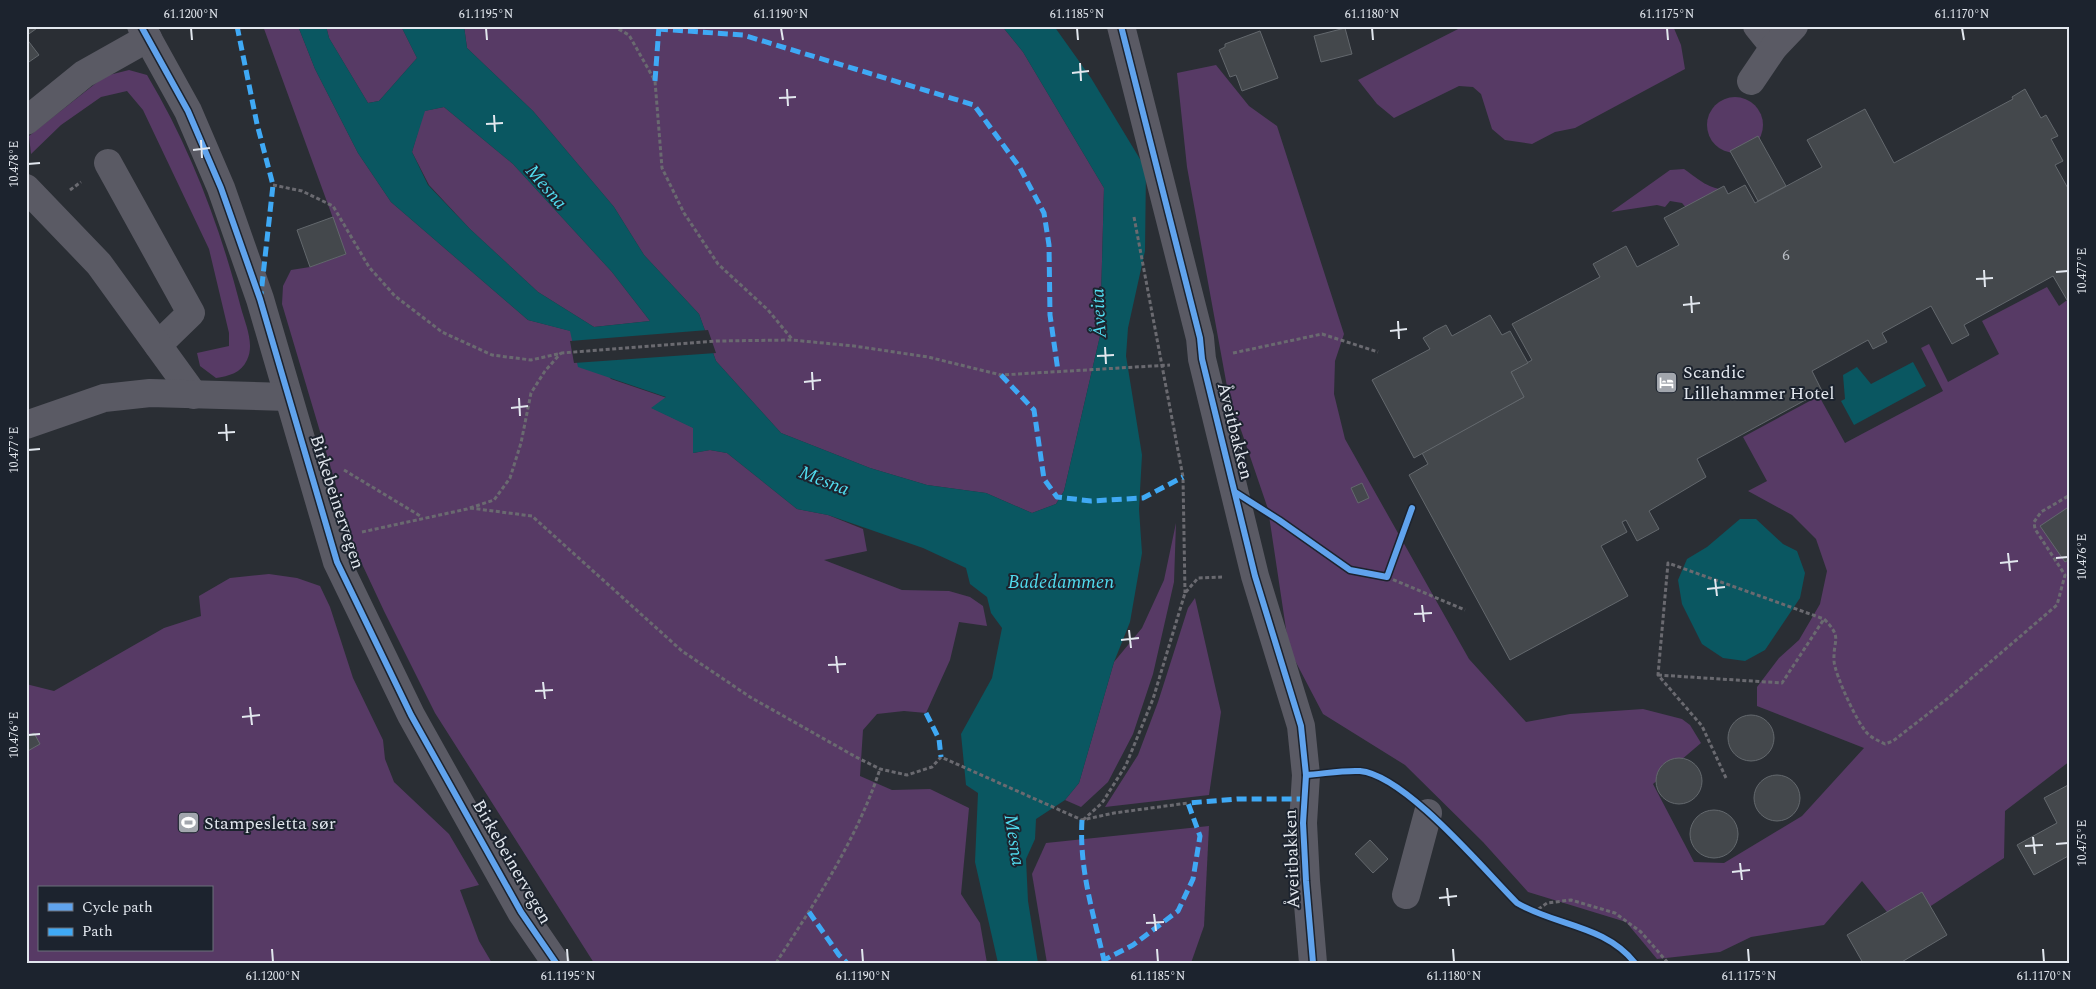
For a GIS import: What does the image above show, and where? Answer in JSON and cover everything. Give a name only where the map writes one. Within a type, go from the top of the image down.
[{"type":"street","name":"Åveitbakken","points":[[1122,26],[1200,338],[1202,359],[1255,576],[1301,726],[1306,775],[1303,823],[1313,963]]},
{"type":"street","points":[[1757,26],[1774,47]]},
{"type":"street","points":[[1751,81],[1774,47],[1794,26]]},
{"type":"street","points":[[26,121],[84,74],[145,32]]},
{"type":"street","name":"Birkebeinervegen","points":[[145,32],[188,111],[221,188],[260,299],[337,562],[410,715],[521,912],[556,963]]},
{"type":"street","points":[[108,163],[191,313],[158,345]]},
{"type":"street","points":[[26,188],[100,264],[194,395]]},
{"type":"street","points":[[26,425],[104,398],[150,393],[288,397]]},
{"type":"street","points":[[1406,894],[1428,813]]},
{"type":"path","points":[[612,26],[628,35],[655,81],[662,168],[684,213],[718,264],[768,310],[792,340]]},
{"type":"path","points":[[46,208],[108,163]]},
{"type":"path","points":[[273,185],[302,191],[333,206],[369,267],[394,296],[442,332],[492,355],[531,360],[562,352],[717,342],[792,340],[854,346],[928,357],[1001,375],[1162,366]]},
{"type":"path","points":[[1082,820],[1102,803],[1126,764],[1153,699],[1185,593],[1183,477],[1133,213]]},
{"type":"path","points":[[1202,359],[1322,334],[1378,352]]},
{"type":"path","points":[[330,539],[470,508],[494,500],[510,478],[521,443],[531,393],[545,371],[562,352]]},
{"type":"path","points":[[303,445],[422,518]]},
{"type":"path","points":[[1726,778],[1702,726],[1658,675],[1668,563],[1824,619],[1832,627],[1836,637],[1834,660],[1843,689],[1867,733],[1884,744],[1893,741],[1947,699],[2057,605],[2065,575],[2035,529],[2034,522],[2041,512],[2070,495]]},
{"type":"path","points":[[470,508],[532,516],[682,651],[750,697],[880,768],[907,774],[932,767],[941,757],[1082,820],[1114,813],[1188,803]]},
{"type":"path","points":[[1387,576],[1390,568]]},
{"type":"path","points":[[1378,575],[1387,576],[1465,610]]},
{"type":"path","points":[[1185,593],[1198,578],[1255,576]]},
{"type":"path","points":[[1658,675],[1782,683],[1824,619]]},
{"type":"path","points":[[776,963],[840,859],[868,807],[880,768]]},
{"type":"path","points":[[1533,913],[1547,903],[1571,900],[1615,912],[1641,932],[1668,963]]},
{"type":"path","points":[[1525,908],[1541,915]]},
{"type":"shaded area","points":[[263,26],[298,26],[315,69],[358,153],[391,202],[528,320],[571,331],[611,379],[667,398],[652,408],[694,428],[693,453],[710,450],[727,453],[797,509],[828,515],[863,529],[867,551],[824,560],[902,590],[949,591],[970,597],[983,606],[987,626],[959,622],[950,660],[926,713],[904,711],[877,714],[863,730],[860,776],[892,790],[930,789],[969,808],[961,894],[980,923],[987,963],[594,963],[435,713],[355,549],[282,304],[283,286],[291,270],[310,267],[346,254]]},
{"type":"shaded area","points":[[326,26],[401,26],[417,58],[379,101],[368,103],[329,38]]},
{"type":"shaded area","points":[[464,26],[1002,26],[1023,52],[1104,188],[1100,336],[1064,491],[1056,504],[1032,513],[986,493],[927,485],[870,468],[781,433],[716,361],[699,314],[644,255],[614,207],[533,111],[467,48]]},
{"type":"shaded area","points":[[1464,26],[1673,26],[1681,45],[1685,69],[1575,128],[1555,132],[1532,144],[1505,140],[1492,129],[1481,94],[1473,87],[1459,86],[1394,118],[1377,104],[1358,80]]},
{"type":"shaded area","points":[[1216,65],[1249,106],[1277,126],[1344,334],[1335,361],[1334,394],[1345,439],[1469,659],[1526,722],[1570,714],[1643,709],[1682,719],[1690,725],[1701,743],[1653,784],[1694,862],[1724,863],[1802,816],[1864,748],[1757,706],[1757,687],[1779,658],[1799,640],[1820,604],[1827,571],[1816,539],[1792,515],[1748,491],[1767,481],[1743,437],[1819,396],[1845,443],[1943,391],[1921,348],[1929,344],[1948,382],[1999,354],[1982,321],[2047,287],[2059,306],[2070,298],[2070,761],[2005,811],[2004,858],[1914,917],[1891,917],[1862,881],[1824,925],[1751,937],[1720,952],[1657,959],[1626,922],[1528,892],[1483,842],[1405,765],[1323,714],[1289,649],[1268,509],[1228,392],[1187,167],[1177,73]]},
{"type":"shaded area","points":[[129,70],[147,75],[163,102],[190,159],[224,247],[250,340],[247,360],[238,371],[230,375],[216,378],[200,366],[197,353],[229,346],[229,333],[209,249],[143,110],[127,91],[101,97],[61,125],[31,154],[29,136],[105,76]]},
{"type":"shaded area","points":[[1730,97],[1740,97],[1755,105],[1761,114],[1763,125],[1761,136],[1755,145],[1740,153],[1730,153],[1719,148],[1712,141],[1707,130],[1707,120],[1712,109],[1719,102]]},
{"type":"shaded area","points":[[444,107],[513,164],[612,272],[650,321],[594,327],[538,292],[470,229],[429,185],[412,152],[424,111]]},
{"type":"shaded area","points":[[1684,169],[1709,186],[1728,191],[1690,212],[1682,203],[1670,201],[1665,207],[1657,205],[1611,212],[1670,170]]},
{"type":"shaded area","points":[[1176,523],[1174,582],[1153,674],[1133,734],[1108,782],[1081,807],[1065,800],[1079,783],[1114,662],[1142,628],[1164,580]]},
{"type":"shaded area","name":"Stampesletta sør","points":[[269,574],[297,578],[320,586],[330,607],[353,678],[383,740],[385,759],[394,782],[449,834],[479,885],[460,890],[479,941],[492,963],[26,963],[26,684],[54,691],[164,628],[201,616],[199,596],[230,578]]},
{"type":"shaded area","points":[[1195,598],[1221,712],[1209,795],[1105,807],[1138,755],[1158,702],[1188,608]]},
{"type":"shaded area","points":[[1209,826],[1204,926],[1191,963],[1047,963],[1032,874],[1046,843]]},
{"type":"water","points":[[298,26],[326,26],[329,38],[368,103],[379,101],[417,58],[401,26],[464,26],[467,48],[533,111],[614,207],[644,255],[699,314],[716,361],[781,433],[870,468],[927,485],[986,493],[1032,513],[1056,504],[1064,491],[1100,336],[1104,188],[1023,52],[1002,26],[1054,26],[1091,78],[1146,169],[1145,251],[1128,328],[1126,356],[1142,455],[1139,509],[1142,553],[1130,622],[1114,662],[1079,783],[1065,800],[1036,819],[1035,839],[1026,859],[1028,901],[1038,963],[998,963],[975,862],[978,793],[966,785],[961,734],[992,678],[1002,628],[991,613],[987,597],[970,584],[966,568],[923,548],[828,515],[797,509],[727,453],[710,450],[693,453],[693,428],[651,408],[666,397],[578,367],[570,331],[528,320],[391,202],[358,153],[315,69]],"holes":[[[444,107],[513,164],[612,272],[650,321],[594,327],[538,292],[470,229],[428,185],[412,152],[425,111]]]},
{"type":"water","points":[[1913,362],[1926,386],[1854,425],[1841,401],[1845,399],[1843,375],[1857,367],[1871,384]]},
{"type":"water","points":[[1740,519],[1756,519],[1783,544],[1797,551],[1805,573],[1800,598],[1765,650],[1745,661],[1723,658],[1702,644],[1682,604],[1678,580],[1687,559],[1707,547]]},
{"type":"pier","points":[[708,330],[716,353],[574,363],[570,341]]},
{"type":"building","points":[[26,26],[40,26],[26,36]]},
{"type":"building","points":[[1345,28],[1352,54],[1321,62],[1314,36]]},
{"type":"building","points":[[1260,31],[1278,78],[1242,91],[1236,75],[1230,77],[1219,50],[1225,47],[1225,44]]},
{"type":"building","points":[[26,38],[39,55],[26,64]]},
{"type":"building","name":"Scandic Lillehammer Hotel","points":[[2025,89],[2041,118],[2046,115],[2058,136],[2051,139],[2063,161],[2055,165],[2070,192],[2070,298],[2067,300],[2053,276],[1964,325],[1969,335],[1952,344],[1931,306],[1882,333],[1887,342],[1873,349],[1868,340],[1812,371],[1822,391],[1697,459],[1706,477],[1649,511],[1659,529],[1637,541],[1626,520],[1622,522],[1627,532],[1601,546],[1628,596],[1510,660],[1409,475],[1428,464],[1422,453],[1524,397],[1511,372],[1532,360],[1512,324],[1600,277],[1593,264],[1626,246],[1637,267],[1679,245],[1664,218],[1724,186],[1728,194],[1745,185],[1755,203],[1822,167],[1807,140],[1865,109],[1894,163],[2013,99],[2012,97]]},
{"type":"building","points":[[1758,136],[1786,186],[1758,201],[1730,151]]},
{"type":"building","points":[[333,217],[346,254],[310,267],[297,230]]},
{"type":"building","points":[[1490,315],[1502,335],[1510,331],[1528,363],[1511,372],[1524,397],[1414,458],[1372,380],[1430,349],[1423,338],[1436,330],[1446,325],[1452,336]]},
{"type":"building","points":[[1362,483],[1369,498],[1358,503],[1351,488]]},
{"type":"building","points":[[2070,506],[2070,559],[2065,562],[2040,526]]},
{"type":"building","points":[[1746,715],[1756,715],[1768,721],[1773,729],[1773,747],[1768,755],[1760,760],[1746,761],[1738,758],[1731,751],[1728,743],[1728,733],[1731,725],[1738,718]]},
{"type":"building","points":[[34,733],[40,744],[26,752],[26,737]]},
{"type":"building","points":[[1674,758],[1684,758],[1696,764],[1701,772],[1701,790],[1696,798],[1688,803],[1674,804],[1666,801],[1659,794],[1656,786],[1656,776],[1659,768],[1666,761]]},
{"type":"building","points":[[1782,775],[1794,781],[1799,789],[1799,807],[1794,815],[1786,820],[1772,821],[1760,815],[1755,807],[1754,793],[1760,781],[1768,776]]},
{"type":"building","points":[[2070,784],[2070,855],[2034,875],[2017,845],[2057,823],[2044,798]]},
{"type":"building","points":[[1714,810],[1723,812],[1731,817],[1736,825],[1738,834],[1736,843],[1731,851],[1723,856],[1714,858],[1705,856],[1697,851],[1692,843],[1690,834],[1692,825],[1697,817],[1705,812]]},
{"type":"building","points":[[1370,840],[1388,859],[1373,873],[1355,854]]},
{"type":"building","points":[[1922,892],[1947,935],[1900,963],[1863,963],[1847,935]]},
{"type":"marked path","points":[[237,26],[257,124],[273,185],[261,294]]},
{"type":"marked path","points":[[655,81],[659,26]]},
{"type":"marked path","points":[[658,29],[743,35],[974,105],[1020,168],[1044,213],[1049,245],[1050,315],[1058,371]]},
{"type":"marked path","points":[[1001,375],[1034,410],[1044,479],[1057,497],[1091,501],[1143,498],[1183,477]]},
{"type":"marked path","points":[[926,713],[939,739],[941,757]]},
{"type":"marked path","points":[[1105,963],[1104,960],[1133,945],[1178,911],[1193,879],[1200,836],[1188,803],[1237,799],[1304,799]]},
{"type":"marked path","points":[[1082,820],[1085,873],[1091,908],[1104,960]]},
{"type":"marked path","points":[[809,912],[839,955],[847,963]]},
{"type":"cycle path","points":[[141,26],[188,111],[221,188],[260,299],[337,562],[411,715],[521,912],[556,963]]},
{"type":"cycle path","points":[[1121,26],[1200,338],[1202,359],[1255,576],[1301,726],[1306,775],[1303,823],[1313,963]]},
{"type":"cycle path","points":[[1235,492],[1279,520],[1350,570],[1387,577],[1412,508]]},
{"type":"cycle path","points":[[1306,775],[1360,771],[1378,776],[1399,789],[1443,826],[1517,903],[1532,911],[1595,933],[1623,950],[1635,963]]},
{"type":"place","name":"Scandic Lillehammer Hotel","points":[[1667,382]]},
{"type":"place","name":"Stampesletta sør","points":[[188,823]]},
{"type":"water label","name":"Mesna","points":[[546,187]]},
{"type":"water label","name":"Åveita","points":[[1099,313]]},
{"type":"water label","name":"Mesna","points":[[824,481]]},
{"type":"water label","name":"Badedammen","points":[[1061,582]]},
{"type":"water label","name":"Mesna","points":[[1014,840]]}]
